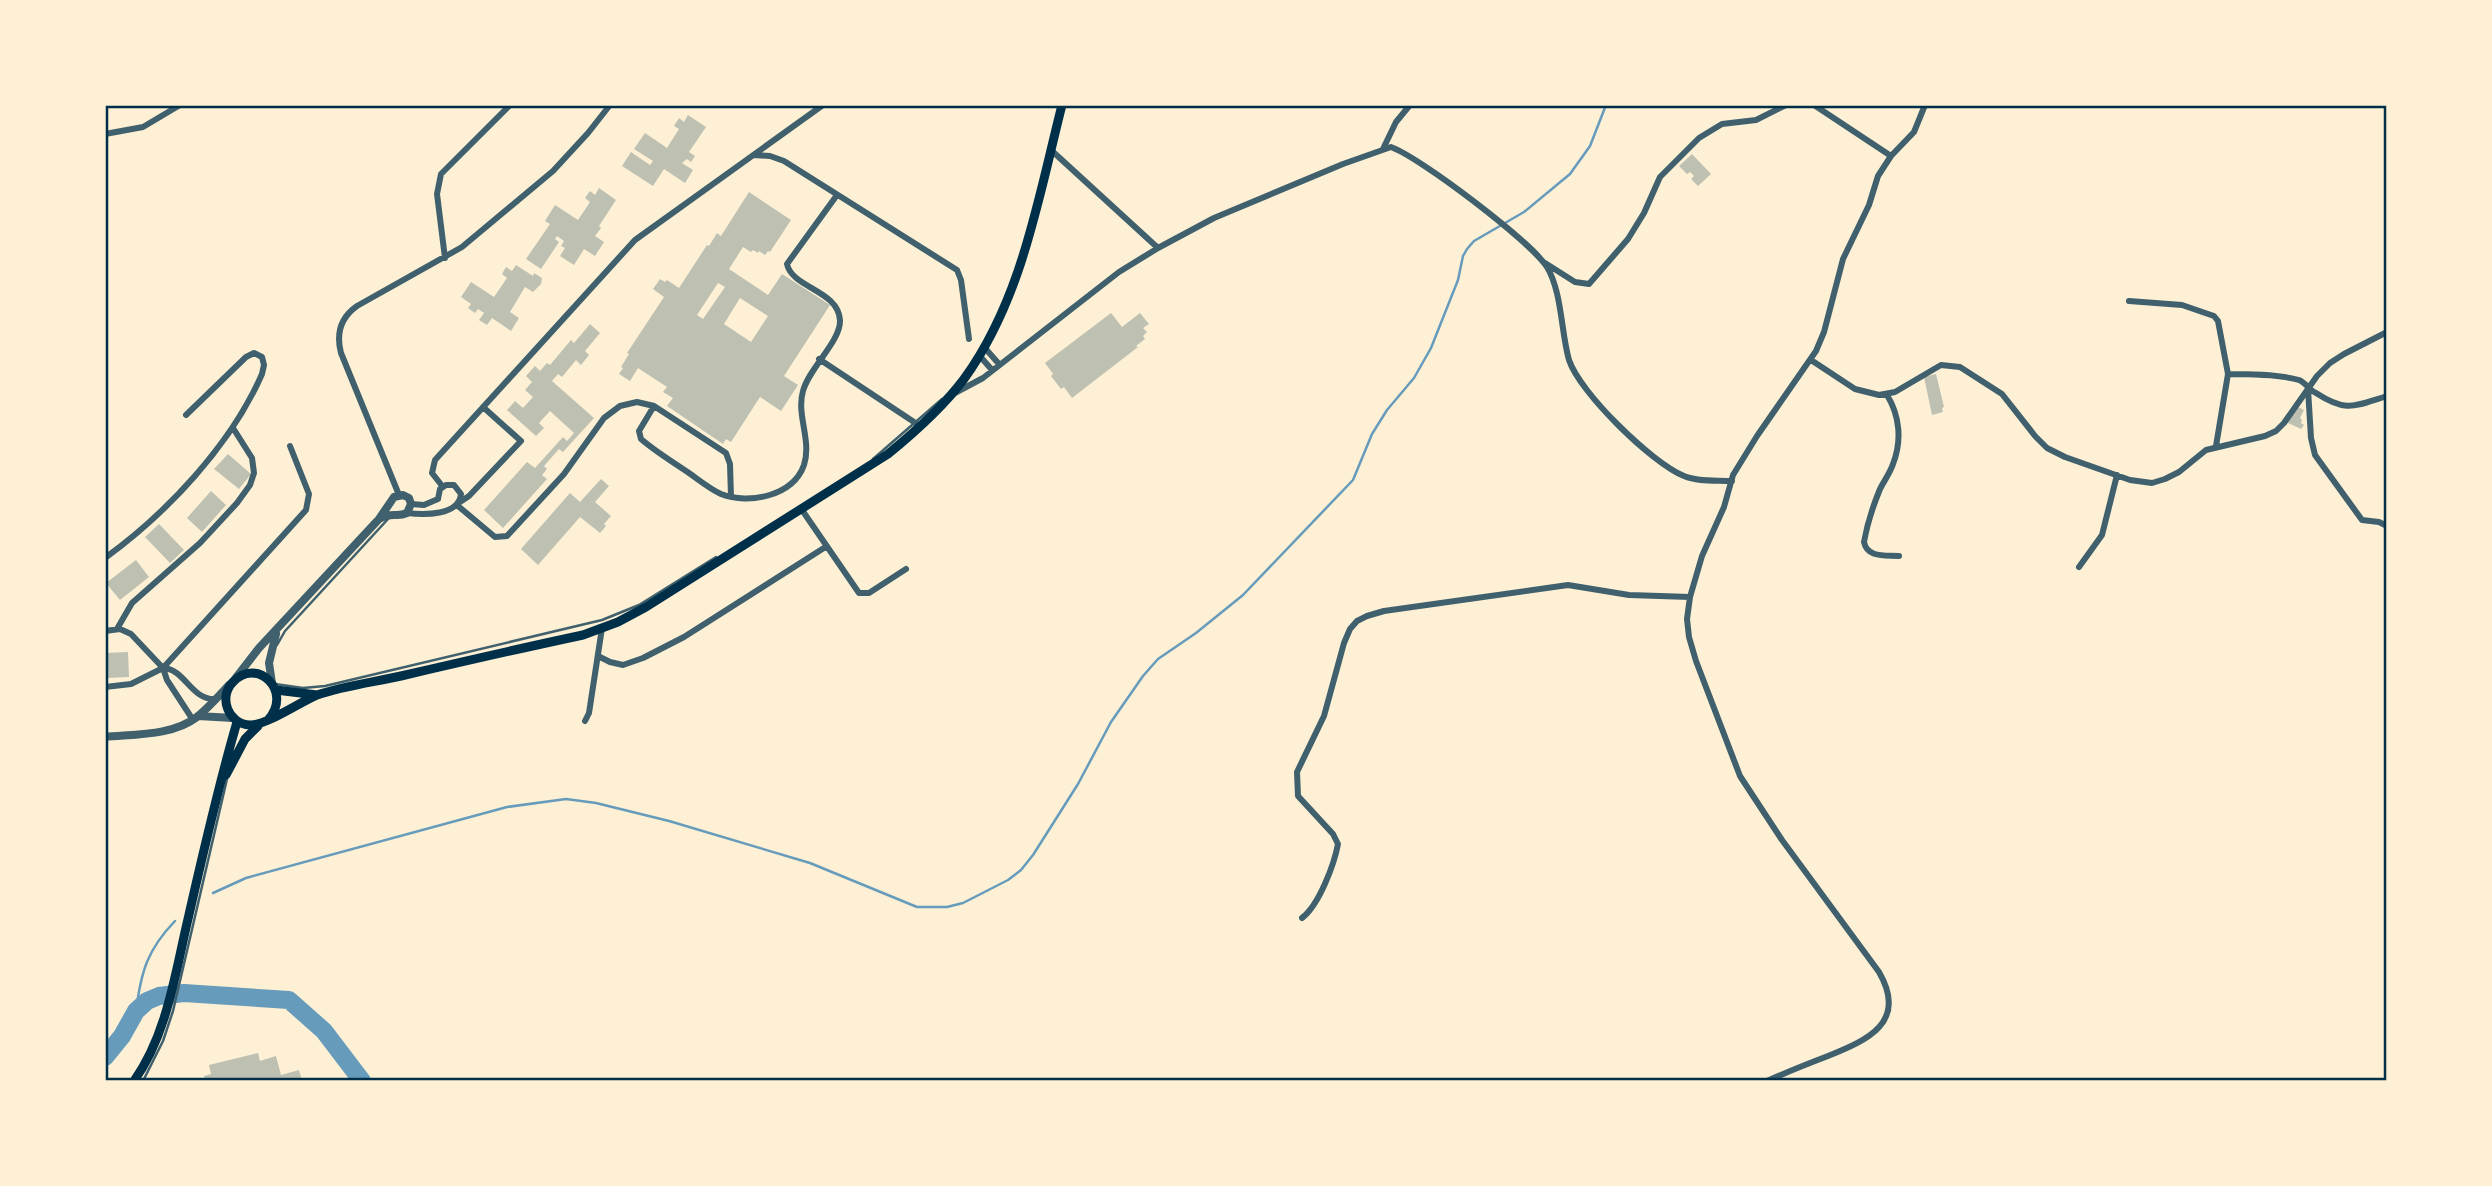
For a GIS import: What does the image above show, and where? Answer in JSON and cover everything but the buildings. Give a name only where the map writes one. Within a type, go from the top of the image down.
[{"type":"main road","points":[[215,803],[236,755],[250,732],[263,722],[276,706],[274,687],[266,678],[250,673],[232,682],[225,701],[227,710],[235,720],[252,726],[263,722],[319,695],[583,635],[634,614],[873,466],[950,395],[981,351],[1018,274],[1062,105]]},
{"type":"main road","points":[[274,687],[319,695]]},
{"type":"main road","points":[[134,1081],[169,1010],[235,720]]},
{"type":"street","points":[[105,134],[142,127],[180,105]]},
{"type":"street","points":[[445,258],[437,201],[439,178],[447,166],[510,105]]},
{"type":"street","points":[[399,495],[341,354],[339,332],[344,318],[354,308],[462,247],[547,176],[582,140],[610,105]]},
{"type":"street","points":[[443,487],[432,473],[433,464],[635,240],[823,105]]},
{"type":"street","points":[[1383,149],[1400,116],[1410,105]]},
{"type":"street","points":[[950,395],[978,381],[1119,272],[1158,248],[1214,218],[1391,147],[1451,184],[1543,262],[1579,284],[1590,284],[1620,250],[1637,224],[1660,177],[1699,138],[1722,124],[1756,120],[1786,105]]},
{"type":"street","points":[[1814,105],[1891,156]]},
{"type":"street","points":[[1767,1081],[1872,1035],[1884,1021],[1888,993],[1878,972],[1782,840],[1737,770],[1692,649],[1687,623],[1690,597],[1702,556],[1724,507],[1731,481],[1757,436],[1811,360],[1824,332],[1843,259],[1869,205],[1878,176],[1891,156],[1914,132],[1925,105]]},
{"type":"street","points":[[1051,150],[1158,248]]},
{"type":"street","points":[[753,155],[781,159],[959,272],[969,339]]},
{"type":"street","points":[[654,406],[639,430],[641,439],[717,492],[732,497],[770,495],[787,486],[799,474],[806,452],[801,398],[807,378],[838,332],[840,320],[828,299],[790,272],[787,264],[837,195]]},
{"type":"street","points":[[1543,262],[1554,284],[1571,365],[1585,388],[1631,437],[1676,471],[1689,478],[1731,481]]},
{"type":"street","points":[[2129,301],[2182,305],[2214,317],[2220,324],[2228,374],[2216,446]]},
{"type":"street","points":[[1811,360],[1855,388],[1871,394],[1887,395],[1935,367],[1948,364],[1959,367],[2002,394],[2035,436],[2048,448],[2065,457],[2144,483],[2159,482],[2179,472],[2202,452],[2216,446],[2265,436],[2276,431],[2321,373],[2337,358],[2387,332]]},
{"type":"street","points":[[981,351],[999,365]]},
{"type":"street","points":[[981,351],[992,370]]},
{"type":"street","points":[[105,558],[160,511],[233,428],[263,371],[263,359],[256,353],[246,357],[186,415]]},
{"type":"street","points":[[819,359],[917,425]]},
{"type":"street","points":[[2228,374],[2302,382],[2308,389],[2347,408],[2358,407],[2387,396]]},
{"type":"street","points":[[2308,389],[2311,438],[2315,456],[2362,520],[2387,526]]},
{"type":"street","points":[[1887,395],[1895,408],[1899,423],[1897,450],[1877,497],[1864,547],[1871,553],[1899,556]]},
{"type":"street","points":[[459,504],[495,537],[507,536],[564,474],[608,414],[629,403],[642,402],[654,406],[726,453],[730,464],[732,497]]},
{"type":"street","points":[[409,509],[424,514],[459,504],[521,441],[483,407]]},
{"type":"street","points":[[117,629],[132,603],[200,542],[250,485],[254,473],[253,458],[233,428]]},
{"type":"street","points":[[105,687],[131,684],[163,667],[306,510],[309,494],[290,446]]},
{"type":"street","points":[[2079,568],[2102,535],[2117,475]]},
{"type":"street","points":[[448,509],[441,506],[438,499],[438,492],[443,487],[450,485],[457,488],[461,494],[459,504]]},
{"type":"street","points":[[105,737],[170,730],[195,718],[232,682],[259,648],[379,519],[394,497],[406,496],[409,509]]},
{"type":"street","points":[[379,519],[438,499]]},
{"type":"street","points":[[390,503],[395,514]]},
{"type":"street","points":[[802,510],[861,594],[869,593],[906,569]]},
{"type":"street","points":[[597,656],[618,665],[637,661],[677,641],[827,546]]},
{"type":"street","points":[[1302,918],[1311,908],[1324,884],[1338,844],[1333,834],[1298,796],[1297,775],[1324,716],[1344,643],[1357,621],[1384,611],[1560,585],[1629,595],[1690,597]]},
{"type":"street","points":[[274,687],[269,658],[279,628]]},
{"type":"street","points":[[585,721],[589,713],[602,628]]},
{"type":"street","points":[[105,631],[117,629],[131,634],[163,667],[167,680],[195,718]]},
{"type":"street","points":[[163,667],[172,670],[201,696],[215,699]]},
{"type":"street","points":[[195,718],[235,720]]},
{"type":"lane","points":[[395,514],[283,634],[276,649],[274,687],[325,686],[583,626],[620,614],[651,598],[849,475],[917,425]]},
{"type":"lane","points":[[181,963],[224,792],[236,755]]},
{"type":"lane","points":[[143,1081],[163,1041],[169,1010]]},
{"type":"waterway","points":[[213,893],[246,878],[507,807],[566,799],[596,803],[669,821],[810,863],[917,907],[947,907],[963,903],[1008,880],[1021,870],[1033,855],[1078,784],[1111,722],[1143,676],[1158,659],[1243,595],[1353,480],[1372,434],[1387,410],[1414,378],[1431,348],[1458,280],[1467,249],[1474,241],[1524,212],[1570,174],[1590,146],[1606,105]]},
{"type":"waterway","points":[[136,1011],[147,962],[158,942],[175,921]]},
{"type":"waterway","points":[[105,1057],[122,1036],[136,1011],[147,1001],[159,996],[184,993],[289,1000],[324,1031],[362,1081]]}]
